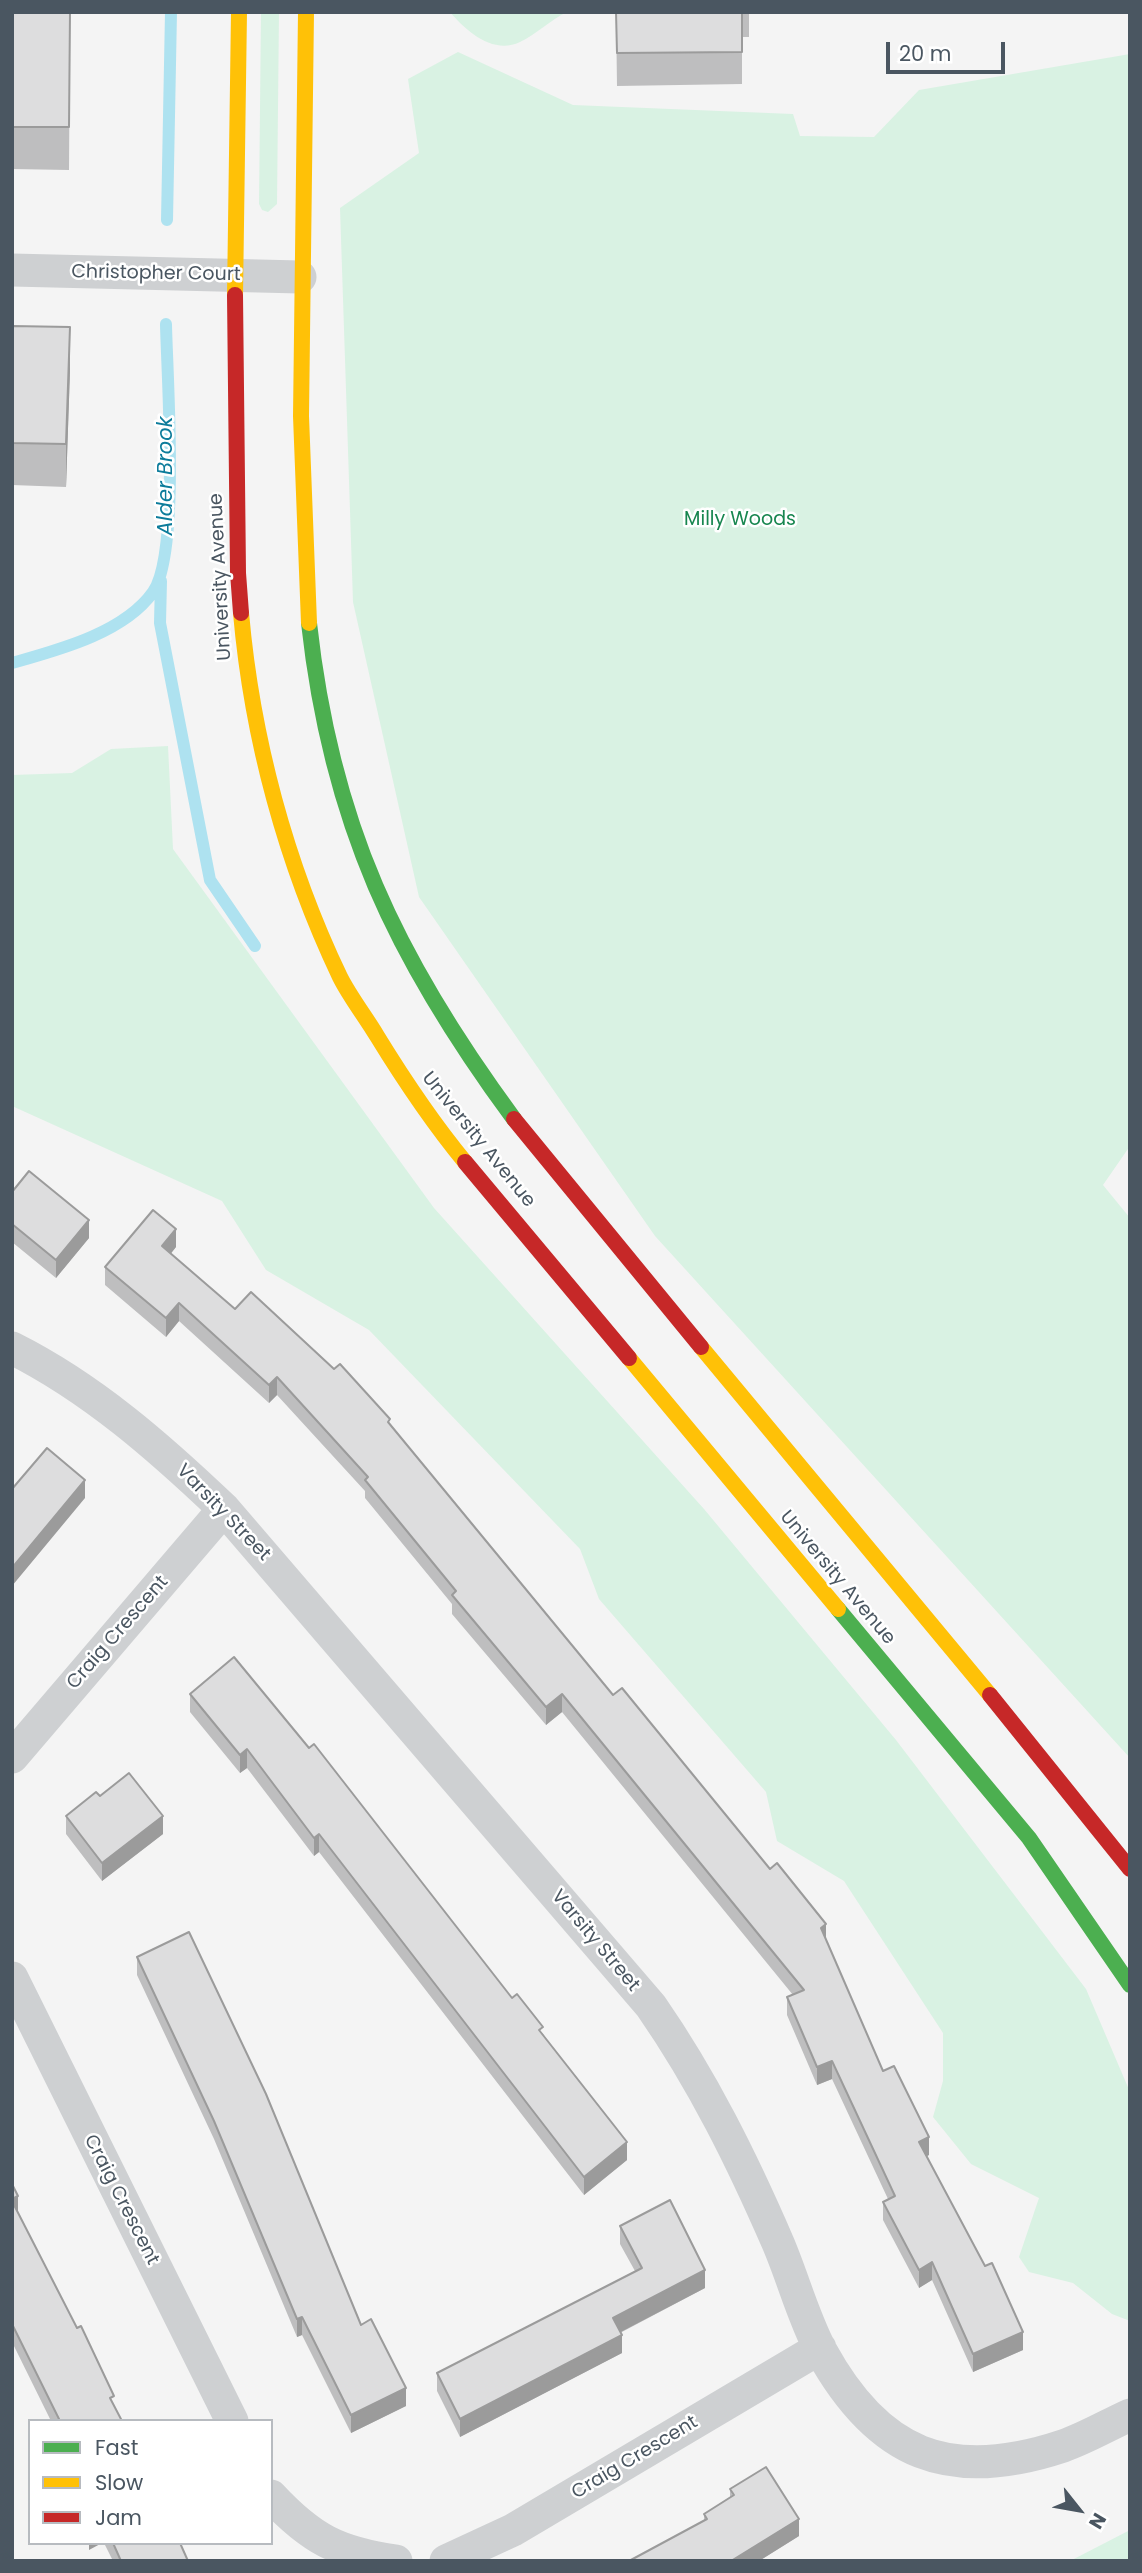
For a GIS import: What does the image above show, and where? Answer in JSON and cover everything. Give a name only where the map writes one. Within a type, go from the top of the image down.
[{"type":"main road","name":"University Avenue","points":[[239,12],[235,276],[238,573],[245,657],[260,743],[281,820],[308,901],[341,979],[428,1117],[1029,1838],[1130,1985]]},
{"type":"main road","points":[[306,12],[300,277],[306,601],[315,678],[329,750],[368,878],[426,994],[516,1122],[1058,1777],[1130,1869]]},
{"type":"street","name":"Christopher Court","points":[[12,270],[300,277]]},
{"type":"street","name":"Varsity Street","points":[[12,1348],[55,1370],[162,1450],[224,1510],[651,2006],[686,2056],[716,2110],[778,2244],[820,2348],[846,2393],[877,2425],[911,2450],[951,2462],[1000,2461],[1063,2446],[1130,2415]]},
{"type":"street","name":"Craig Crescent","points":[[12,1757],[224,1510]]},
{"type":"street","name":"Craig Crescent","points":[[12,1978],[231,2419]]},
{"type":"street","name":"Craig Crescent","points":[[446,2561],[513,2530],[820,2348]]},
{"type":"street","points":[[273,2498],[293,2520],[323,2542],[360,2557],[396,2561]]},
{"type":"green space","points":[[261,12],[279,12],[277,204],[268,212],[262,210],[259,204]]},
{"type":"green space","points":[[450,12],[567,12],[520,42],[500,45],[481,39],[464,27]]},
{"type":"green space","name":"Milly Woods","points":[[458,52],[573,105],[793,114],[800,136],[874,137],[919,90],[1130,54],[1130,1146],[1103,1185],[1130,1218],[1130,1758],[655,1236],[419,897],[353,602],[340,208],[419,153],[408,79]]},
{"type":"green space","points":[[168,746],[173,849],[434,1208],[704,1509],[896,1740],[1086,1989],[1130,2092],[1130,2321],[1112,2314],[1073,2283],[1029,2272],[1019,2257],[1039,2198],[971,2164],[933,2117],[943,2081],[943,2033],[844,1881],[777,1841],[766,1792],[599,1599],[580,1549],[369,1330],[266,1270],[222,1201],[12,1106],[12,775],[72,773],[111,749]]},
{"type":"green space","points":[[1130,2530],[1130,2561],[1070,2561]]},
{"type":"building","points":[[12,12],[70,12],[69,127],[12,127]]},
{"type":"building","points":[[616,12],[742,12],[742,52],[617,53]]},
{"type":"building","points":[[12,326],[70,327],[66,444],[12,443]]},
{"type":"building","points":[[29,1171],[89,1220],[56,1260],[12,1224],[12,1192]]},
{"type":"building","points":[[153,1210],[176,1229],[162,1246],[235,1309],[251,1292],[334,1369],[340,1364],[390,1419],[388,1422],[613,1695],[622,1688],[770,1869],[777,1863],[826,1924],[821,1928],[883,2071],[894,2066],[929,2137],[919,2142],[985,2266],[992,2263],[1023,2332],[973,2354],[932,2262],[919,2270],[883,2202],[895,2196],[832,2061],[817,2067],[787,1997],[804,1990],[562,1694],[546,1707],[452,1595],[456,1591],[365,1480],[368,1477],[277,1377],[269,1385],[179,1303],[166,1318],[105,1267]]},
{"type":"building","points":[[47,1448],[85,1480],[12,1568],[12,1489]]},
{"type":"building","points":[[234,1657],[309,1748],[314,1744],[512,1998],[517,1994],[543,2027],[539,2030],[627,2142],[584,2177],[319,1834],[314,1838],[247,1749],[240,1755],[190,1694]]},
{"type":"building","points":[[129,1773],[163,1816],[102,1863],[66,1816],[96,1792],[100,1796]]},
{"type":"building","points":[[189,1932],[266,2094],[361,2325],[371,2319],[406,2388],[351,2415],[302,2317],[297,2319],[214,2121],[137,1957]]},
{"type":"building","points":[[12,2184],[18,2196],[12,2199]]},
{"type":"building","points":[[670,2200],[705,2270],[613,2318],[622,2335],[460,2419],[437,2373],[642,2268],[620,2226]]},
{"type":"building","points":[[12,2201],[77,2328],[81,2326],[114,2396],[110,2398],[121,2419],[59,2419],[12,2324]]},
{"type":"building","points":[[766,2467],[799,2519],[731,2561],[629,2561],[707,2519],[704,2514],[734,2495],[730,2489]]},
{"type":"building","points":[[114,2545],[181,2545],[188,2561],[121,2561]]},
{"type":"waterway","name":"Alder Brook","points":[[167,220],[171,12]]},
{"type":"waterway","name":"Alder Brook","points":[[12,663],[69,646],[108,629],[141,606],[153,592],[161,572],[167,541],[169,504],[166,324]]},
{"type":"waterway","points":[[161,581],[160,623],[210,880],[255,946]]},
{"type":"traffic: fast","points":[[309,623],[319,695],[334,762],[352,826],[376,886],[403,944],[435,1002],[514,1119]]},
{"type":"traffic: fast","points":[[838,1609],[1029,1838],[1130,1985]]},
{"type":"traffic: slow","points":[[235,295],[239,12]]},
{"type":"traffic: slow","points":[[306,12],[301,416],[309,623]]},
{"type":"traffic: slow","points":[[241,613],[246,660],[263,753],[274,800],[303,890],[340,977],[353,999],[419,1100],[465,1162]]},
{"type":"traffic: slow","points":[[701,1347],[990,1695]]},
{"type":"traffic: slow","points":[[629,1358],[838,1609]]},
{"type":"traffic: jam","points":[[235,295],[238,573],[241,613]]},
{"type":"traffic: jam","points":[[514,1119],[701,1347]]},
{"type":"traffic: jam","points":[[465,1162],[629,1358]]},
{"type":"traffic: jam","points":[[990,1695],[1130,1869]]}]
